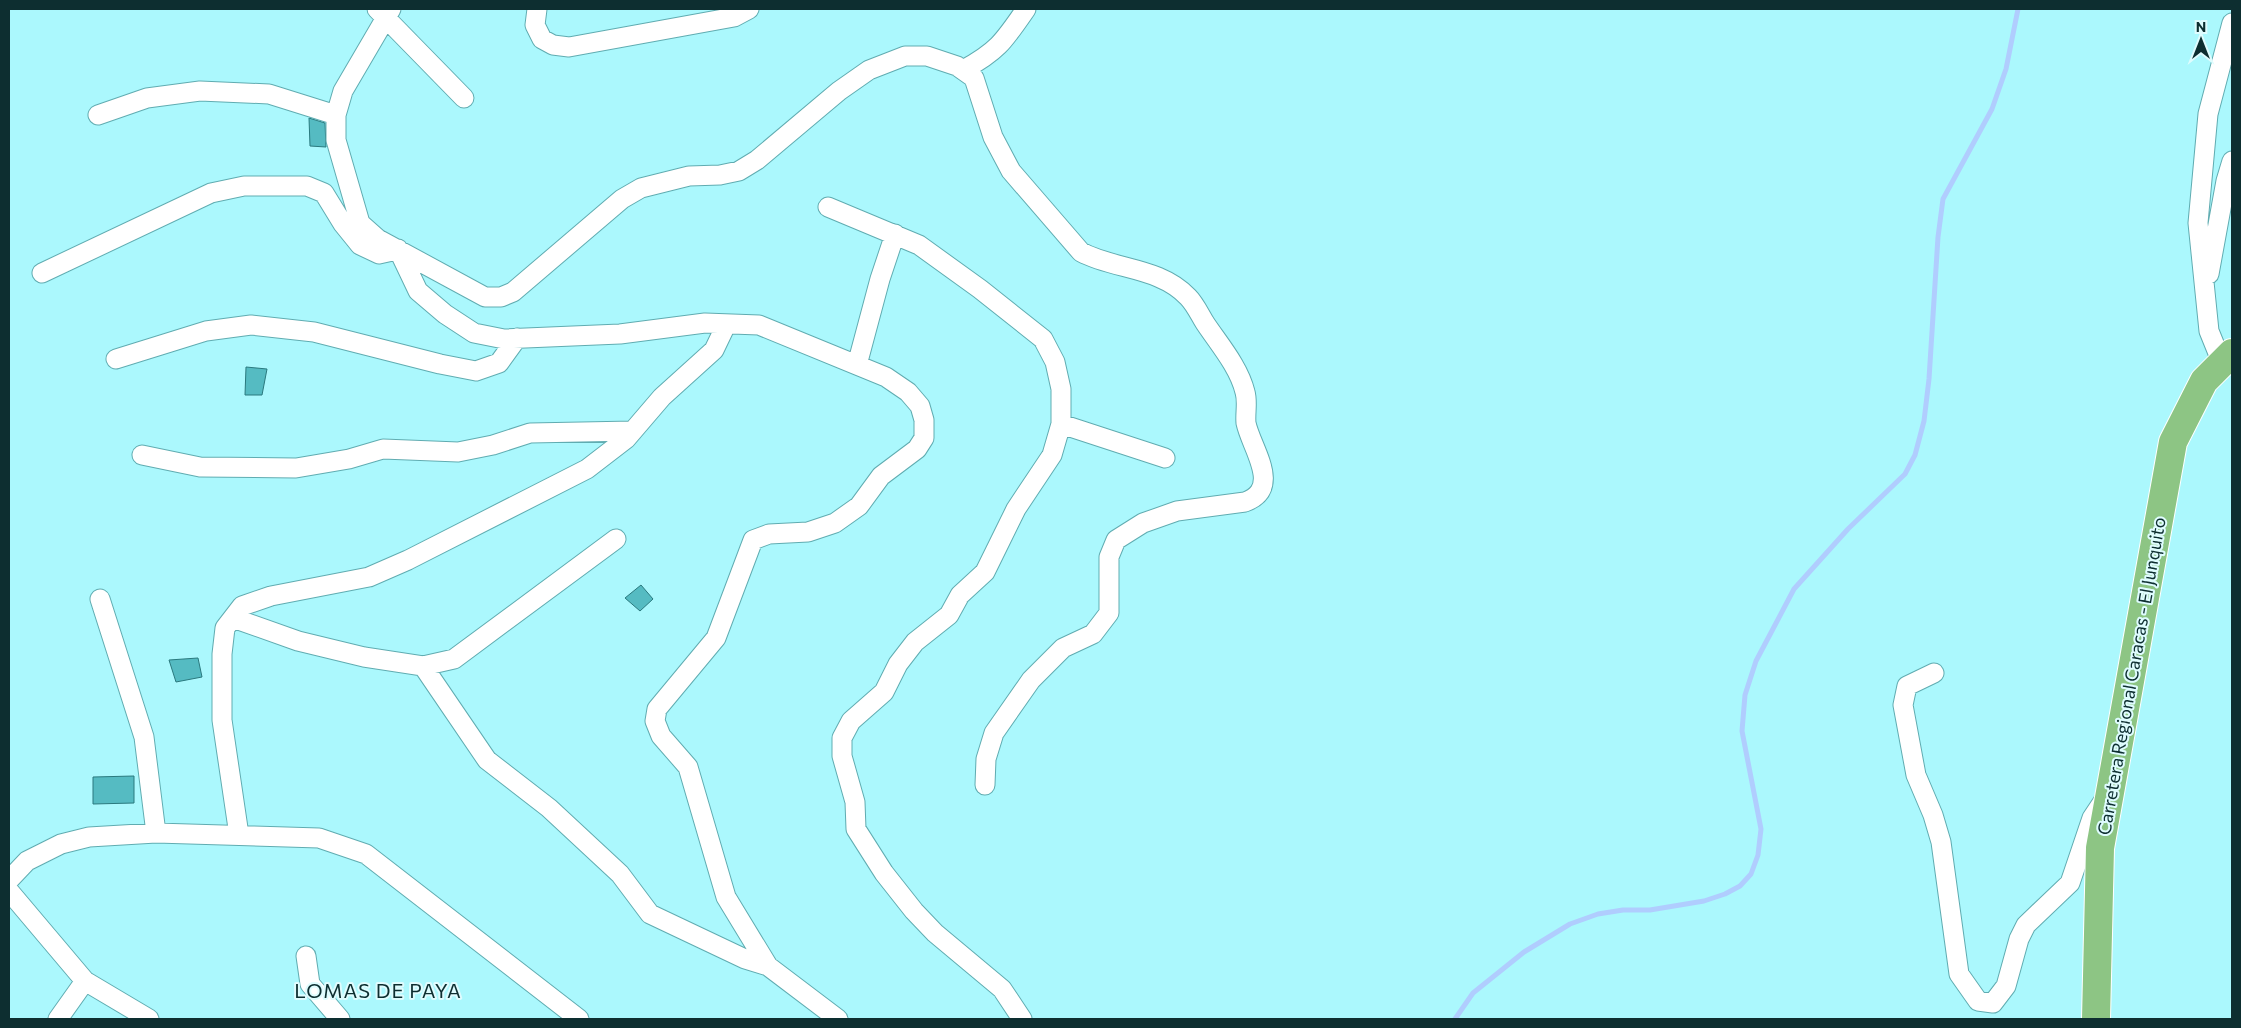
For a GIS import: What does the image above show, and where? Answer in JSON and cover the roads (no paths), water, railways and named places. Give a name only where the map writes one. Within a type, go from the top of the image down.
[{"type":"main road","name":"Carretera Regional Caracas - El Junquito","points":[[2096,1019],[2100,848],[2173,442],[2204,381],[2227,358]]},
{"type":"street","points":[[537,9],[535,25],[542,39],[553,44],[569,47],[741,12]]},
{"type":"street","points":[[963,70],[988,56],[1004,42],[1026,9]]},
{"type":"street","points":[[464,98],[385,11],[343,91],[336,116],[336,140],[360,224],[378,239],[484,298],[501,298],[513,292],[622,199],[641,188],[689,176],[720,175],[739,171],[757,160],[839,91],[869,70],[905,56],[927,56],[957,66],[974,78],[993,138],[1011,171],[1081,252],[1096,260],[1127,266],[1168,281],[1189,298],[1237,371],[1246,393],[1246,422],[1263,470],[1262,486],[1254,499],[1245,502],[1178,511],[1143,523],[1116,540],[1109,557],[1109,612],[1093,634],[1063,648],[1031,680],[994,733],[986,759],[985,785]]},
{"type":"street","points":[[2227,358],[2209,331],[2198,223],[2208,114],[2232,23]]},
{"type":"street","points":[[98,116],[147,98],[200,91],[269,94],[336,116]]},
{"type":"street","points":[[2205,295],[2231,169]]},
{"type":"street","points":[[42,273],[211,193],[244,186],[307,186],[324,193],[360,245],[379,254],[398,249]]},
{"type":"street","points":[[828,207],[919,245],[980,289],[1043,339],[1055,362],[1061,389],[1061,424],[1052,455],[1016,509],[985,572],[960,595],[949,615],[915,642],[898,664],[884,692],[851,721],[842,738],[842,756],[855,802],[856,829],[914,911],[935,933],[1002,989],[1022,1019]]},
{"type":"street","points":[[857,365],[880,279],[895,234]]},
{"type":"street","points":[[398,249],[418,291],[445,314],[474,333],[504,339],[620,334],[705,323],[759,325],[886,377],[908,392],[920,406],[924,420],[924,438],[917,449],[880,476],[858,506],[835,523],[808,532],[769,534],[753,540],[716,638],[658,709],[655,721],[661,736],[688,767],[726,897],[768,966]]},
{"type":"street","points":[[116,359],[206,332],[251,325],[314,332],[440,364],[476,371],[498,363],[517,338]]},
{"type":"street","points":[[239,835],[222,720],[222,654],[225,628],[242,606],[271,596],[369,577],[408,560],[587,470],[633,431],[662,397],[714,350],[726,325]]},
{"type":"street","points":[[1061,424],[1165,458]]},
{"type":"street","points":[[142,455],[200,467],[296,468],[349,459],[383,449],[458,452],[493,445],[530,433],[633,431]]},
{"type":"street","points":[[233,618],[308,644],[364,657],[423,666],[454,659],[616,539]]},
{"type":"street","points":[[100,599],[144,737],[156,833]]},
{"type":"street","points":[[423,666],[487,760],[563,821],[620,874],[650,914],[745,959],[768,966],[838,1019]]},
{"type":"street","points":[[1934,673],[1907,686],[1903,705],[1916,775],[1933,815],[1941,842],[1958,974],[1978,1001],[1993,1003],[2006,986],[2019,940],[2026,925],[2070,883],[2092,818],[2110,791]]},
{"type":"street","points":[[9,880],[27,861],[61,844],[89,836],[156,833],[319,838],[366,854],[579,1019]]},
{"type":"street","points":[[9,891],[85,981],[148,1019]]},
{"type":"street","points":[[306,956],[310,984],[340,1019]]},
{"type":"street","points":[[58,1019],[85,981]]},
{"type":"waterway","points":[[1455,1019],[1473,993],[1524,952],[1570,924],[1598,914],[1623,910],[1650,910],[1704,901],[1725,894],[1740,886],[1751,874],[1758,855],[1761,829],[1742,731],[1745,695],[1756,661],[1794,589],[1848,529],[1905,474],[1915,455],[1924,421],[1929,379],[1938,237],[1943,199],[1992,109],[2006,69],[2018,9]]},
{"type":"district","name":"LOMAS DE PAYA","points":[[378,990]]}]
